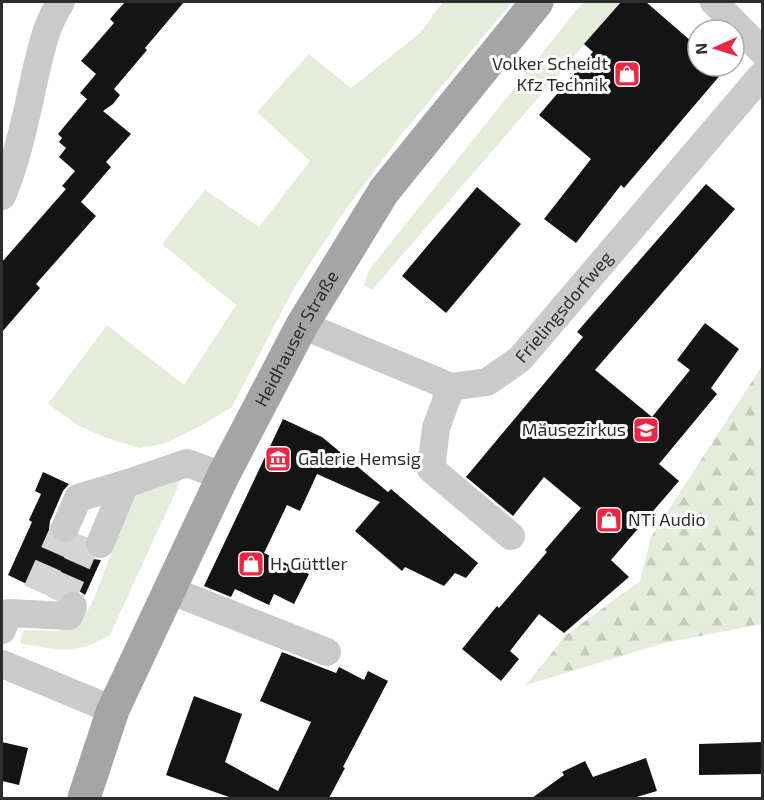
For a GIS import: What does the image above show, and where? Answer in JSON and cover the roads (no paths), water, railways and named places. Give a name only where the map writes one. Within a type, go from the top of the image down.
[{"type":"main road","name":"Heidhauser Straße","points":[[84,798],[113,711],[223,476],[302,326],[384,190],[537,2]]},
{"type":"street","points":[[2,196],[18,147],[44,40],[53,13],[61,2]]},
{"type":"street","points":[[714,2],[762,51]]},
{"type":"street","name":"Frielingsdorfweg","points":[[451,387],[487,382],[520,360],[762,75]]},
{"type":"street","points":[[302,326],[451,387],[436,428],[431,470],[511,536]]},
{"type":"street","points":[[110,489],[82,536],[78,498],[187,463],[223,476]]},
{"type":"street","points":[[170,590],[327,652]]},
{"type":"street","points":[[2,630],[8,613],[49,605]]},
{"type":"street","points":[[2,664],[113,711]]},
{"type":"tunnel","points":[[37,591],[65,528]]},
{"type":"tunnel","points":[[60,602],[88,538]]},
{"type":"place","name":"Volker Scheidt Kfz Technik","points":[[627,74]]},
{"type":"place","name":"Mäusezirkus","points":[[646,430]]},
{"type":"place","name":"Galerie Hemsig","points":[[278,459]]},
{"type":"place","name":"NTi Audio","points":[[609,520]]},
{"type":"place","name":"H. Güttler","points":[[251,564]]}]
